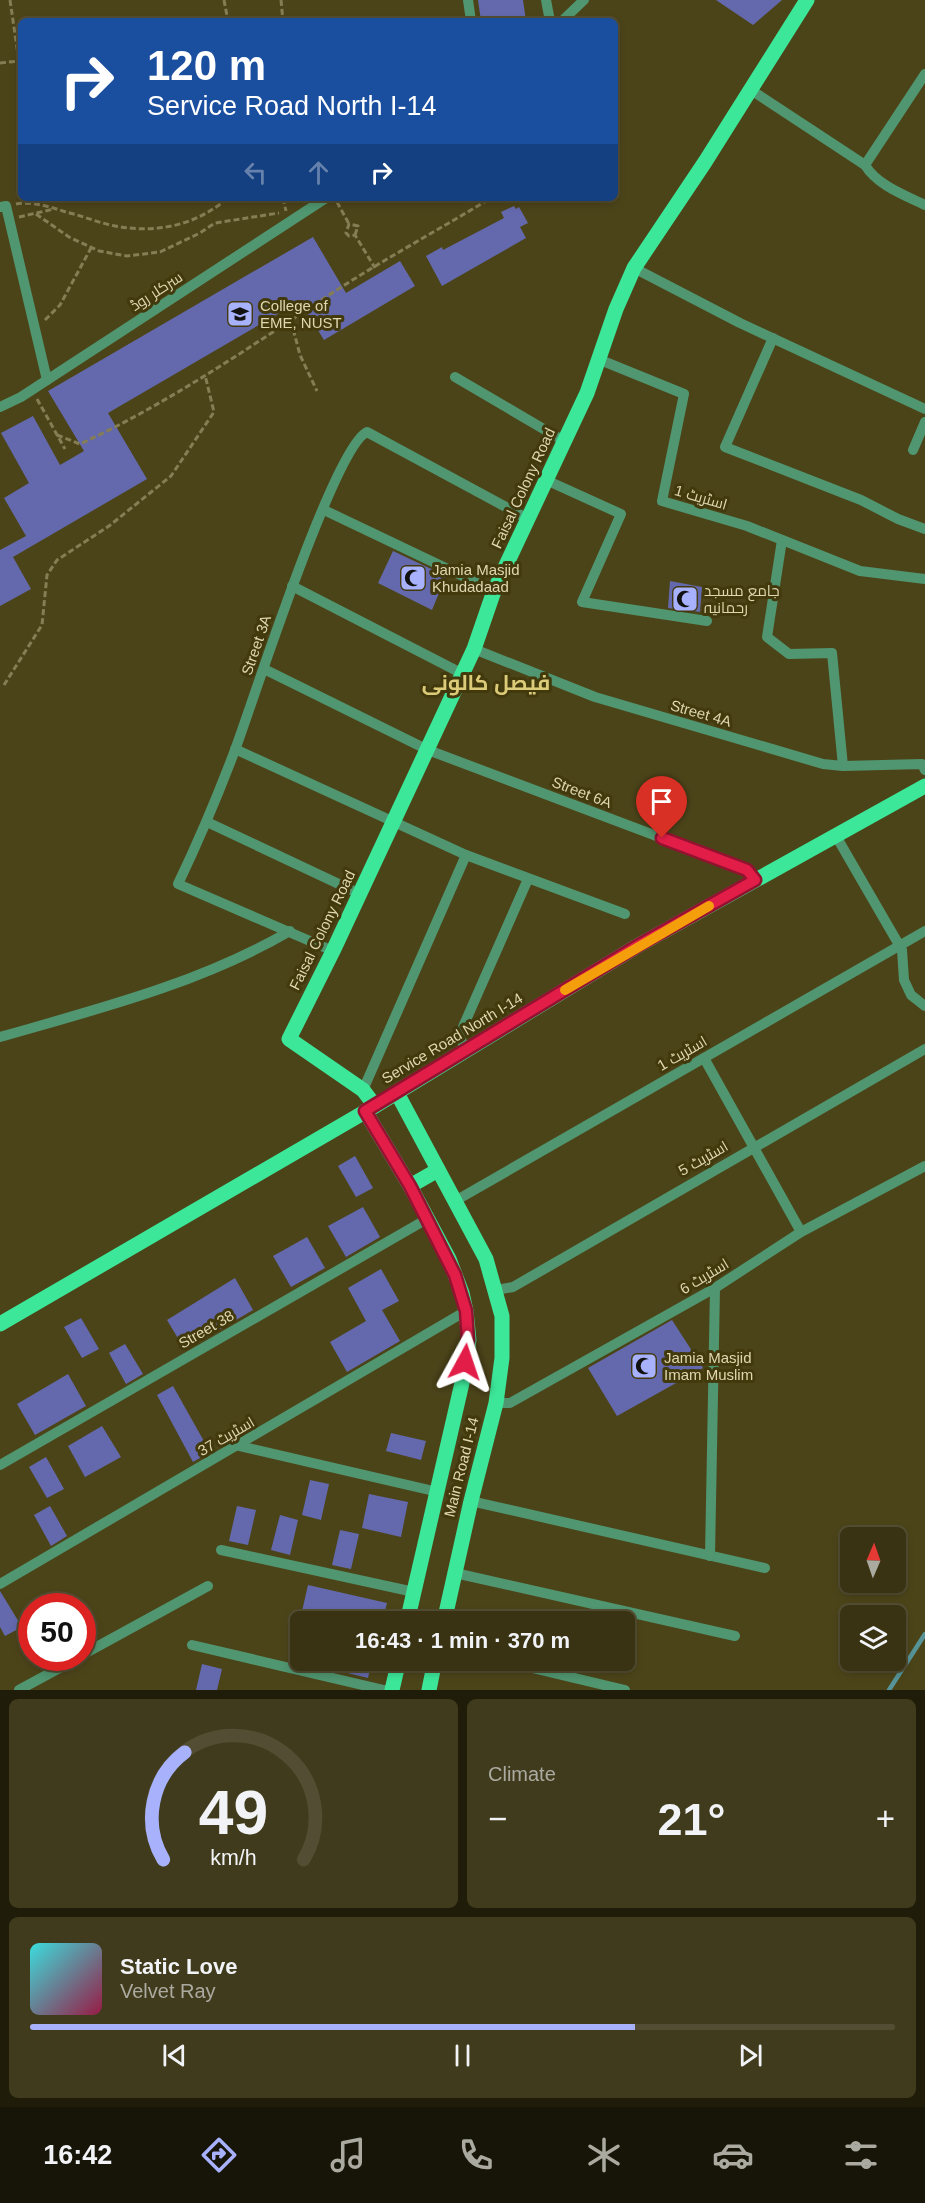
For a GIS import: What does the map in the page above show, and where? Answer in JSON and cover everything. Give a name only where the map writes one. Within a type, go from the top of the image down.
[{"type":"main road","name":"Faisal Colony Road","points":[[370,1109],[363,1090],[289,1039],[360,894],[474,648],[494,591],[587,393],[616,309],[634,268],[807,0]]},
{"type":"main road","name":"Service Road North I-14","points":[[0,1324],[397,1093],[639,945],[925,786]]},
{"type":"main road","name":"Main Road I-14","points":[[397,1093],[486,1259],[496,1290],[503,1334],[496,1403],[446,1611]]},
{"type":"main road","name":"Main Road I-14","points":[[370,1109],[449,1259],[466,1311],[468,1340],[462,1383],[410,1611]]},
{"type":"main road","points":[[410,1186],[438,1170]]},
{"type":"main road","points":[[392,1690],[396,1671]]},
{"type":"main road","points":[[429,1690],[433,1671]]},
{"type":"street","points":[[468,0],[471,18]]},
{"type":"street","points":[[546,0],[549,18]]},
{"type":"street","points":[[565,18],[584,0]]},
{"type":"street","points":[[865,165],[925,74]]},
{"type":"street","points":[[751,90],[865,165],[871,174],[894,190],[925,205]]},
{"type":"street","name":"سرکلر روڈ","points":[[0,407],[47,380],[322,201]]},
{"type":"street","points":[[3,206],[9,219],[47,380]]},
{"type":"street","points":[[634,268],[773,338],[925,409]]},
{"type":"street","points":[[773,338],[725,447],[861,500],[898,519],[925,529]]},
{"type":"street","name":"اسٹریٹ 1","points":[[598,359],[684,394],[662,501],[747,526],[860,571],[925,579]]},
{"type":"street","points":[[455,377],[564,441]]},
{"type":"street","points":[[913,450],[925,423]]},
{"type":"street","name":"Street 3A","points":[[290,931],[178,884],[207,822],[292,586],[356,441],[368,432],[528,519]]},
{"type":"street","points":[[546,480],[621,514],[582,602],[707,621]]},
{"type":"street","points":[[324,510],[494,591]]},
{"type":"street","points":[[782,540],[767,637],[789,654],[832,653],[843,766]]},
{"type":"street","points":[[292,586],[461,674]]},
{"type":"street","name":"Street 4A","points":[[474,648],[595,697],[822,764],[843,766],[922,764],[925,770]]},
{"type":"street","points":[[264,669],[428,750]]},
{"type":"street","points":[[235,748],[392,823],[466,855],[625,914]]},
{"type":"street","name":"Street 6A","points":[[428,750],[747,870],[755,880]]},
{"type":"street","points":[[207,822],[360,894]]},
{"type":"street","points":[[836,836],[902,950],[904,980],[911,995],[925,1006]]},
{"type":"street","points":[[363,1090],[466,855]]},
{"type":"street","points":[[466,1050],[459,1036],[528,879]]},
{"type":"street","points":[[0,1037],[93,1011],[192,977],[252,952],[290,931],[333,951]]},
{"type":"street","name":"اسٹریٹ 1","points":[[455,1201],[925,931]]},
{"type":"street","name":"اسٹریٹ 5","points":[[496,1290],[513,1287],[925,1049]]},
{"type":"street","points":[[704,1058],[801,1232]]},
{"type":"street","name":"اسٹریٹ 6","points":[[496,1403],[510,1403],[715,1288],[801,1232],[925,1166]]},
{"type":"street","name":"Street 38","points":[[0,1465],[427,1219]]},
{"type":"street","points":[[710,1556],[715,1288]]},
{"type":"street","name":"اسٹریٹ 37","points":[[0,1584],[466,1311]]},
{"type":"street","points":[[239,1446],[438,1492]]},
{"type":"street","points":[[471,1501],[765,1568]]},
{"type":"street","points":[[221,1550],[414,1592]]},
{"type":"street","points":[[455,1573],[735,1636]]},
{"type":"street","points":[[96,1647],[208,1586]]},
{"type":"street","points":[[192,1645],[384,1690]]},
{"type":"street","points":[[19,1690],[54,1671]]},
{"type":"street","points":[[545,1671],[625,1690]]},
{"type":"path","points":[[10,0],[18,54]]},
{"type":"path","points":[[224,0],[227,18]]},
{"type":"path","points":[[281,0],[283,18]]},
{"type":"path","points":[[0,63],[18,61]]},
{"type":"path","points":[[3,206],[34,203],[116,226],[156,228],[185,224],[209,214],[224,201]]},
{"type":"path","points":[[337,201],[349,224],[358,226],[355,235],[375,268]]},
{"type":"path","points":[[57,435],[80,444],[117,428],[486,201]]},
{"type":"path","points":[[9,219],[54,208]]},
{"type":"path","points":[[36,213],[69,237],[91,247],[127,256],[160,252],[200,233],[215,223],[286,211]]},
{"type":"path","points":[[349,224],[345,230],[346,233],[349,236],[355,235]]},
{"type":"path","points":[[35,329],[60,305],[91,247]]},
{"type":"path","points":[[291,321],[300,355],[317,392]]},
{"type":"path","points":[[4,685],[42,625],[47,575],[57,560],[109,526],[171,476],[214,412],[205,374]]},
{"type":"path","points":[[32,389],[65,449]]},
{"type":"building","points":[[478,0],[523,0],[526,18],[481,18]]},
{"type":"building","points":[[716,0],[782,0],[753,25]]},
{"type":"building","points":[[514,206],[516,209],[519,207],[528,223],[520,227],[526,238],[442,286],[426,256],[442,247],[443,250],[504,218],[501,212]]},
{"type":"building","points":[[313,237],[346,293],[400,261],[415,286],[324,340],[300,301],[108,413],[147,479],[13,557],[31,589],[0,606],[0,550],[26,536],[4,498],[29,483],[1,433],[33,416],[60,465],[84,451],[48,391]]},
{"type":"building","name":"Jamia Masjid Khudadaad","points":[[393,551],[446,576],[432,610],[378,583]]},
{"type":"building","name":"جامع مسجد رحمانیہ","points":[[670,581],[702,587],[700,612],[668,608]]},
{"type":"building","points":[[355,1156],[373,1188],[356,1197],[338,1166]]},
{"type":"building","points":[[363,1207],[380,1237],[346,1257],[328,1226]]},
{"type":"building","points":[[307,1237],[325,1268],[291,1287],[273,1256]]},
{"type":"building","points":[[381,1269],[399,1301],[382,1310],[400,1341],[347,1372],[330,1342],[366,1321],[348,1288]]},
{"type":"building","points":[[235,1278],[253,1310],[185,1350],[167,1320]]},
{"type":"building","points":[[81,1318],[99,1349],[82,1358],[64,1327]]},
{"type":"building","name":"Jamia Masjid Imam Muslim","points":[[672,1320],[703,1368],[617,1416],[588,1368]]},
{"type":"building","points":[[125,1344],[143,1374],[126,1384],[109,1353]]},
{"type":"building","points":[[68,1374],[86,1406],[35,1435],[17,1404]]},
{"type":"building","points":[[173,1386],[210,1452],[193,1462],[157,1395]]},
{"type":"building","points":[[102,1426],[121,1457],[85,1477],[68,1446]]},
{"type":"building","points":[[391,1433],[426,1441],[421,1460],[386,1451]]},
{"type":"building","points":[[46,1457],[64,1489],[47,1498],[29,1467]]},
{"type":"building","points":[[310,1480],[329,1484],[321,1520],[302,1515]]},
{"type":"building","points":[[369,1494],[408,1502],[401,1537],[362,1528]]},
{"type":"building","points":[[50,1506],[67,1536],[51,1546],[34,1515]]},
{"type":"building","points":[[237,1506],[256,1510],[248,1545],[229,1541]]},
{"type":"building","points":[[280,1515],[298,1520],[290,1555],[271,1550]]},
{"type":"building","points":[[340,1530],[359,1534],[351,1569],[332,1565]]},
{"type":"building","points":[[308,1585],[387,1603],[385,1611],[302,1611]]},
{"type":"building","points":[[0,1591],[18,1620],[18,1629],[5,1636],[0,1627]]},
{"type":"building","points":[[202,1664],[222,1669],[217,1690],[196,1690]]},
{"type":"building","points":[[339,1671],[370,1671],[368,1678]]},
{"type":"waterway","points":[[889,1690],[925,1634]]},
{"type":"slow traffic","points":[[565,990],[709,906]]},
{"type":"place","name":"College of EME, NUST","points":[[240,314]]},
{"type":"place","name":"Jamia Masjid Khudadaad","points":[[413,578]]},
{"type":"place","name":"جامع مسجد رحمانیہ","points":[[685,599]]},
{"type":"place","name":"Jamia Masjid Imam Muslim","points":[[644,1366]]},
{"type":"district","name":"فیصل کالونی","points":[[486,682]]},
{"type":"route","points":[[465,1362],[468,1340],[466,1311],[449,1259],[410,1186],[365,1111],[639,945],[755,880],[747,870],[662,838]]}]
